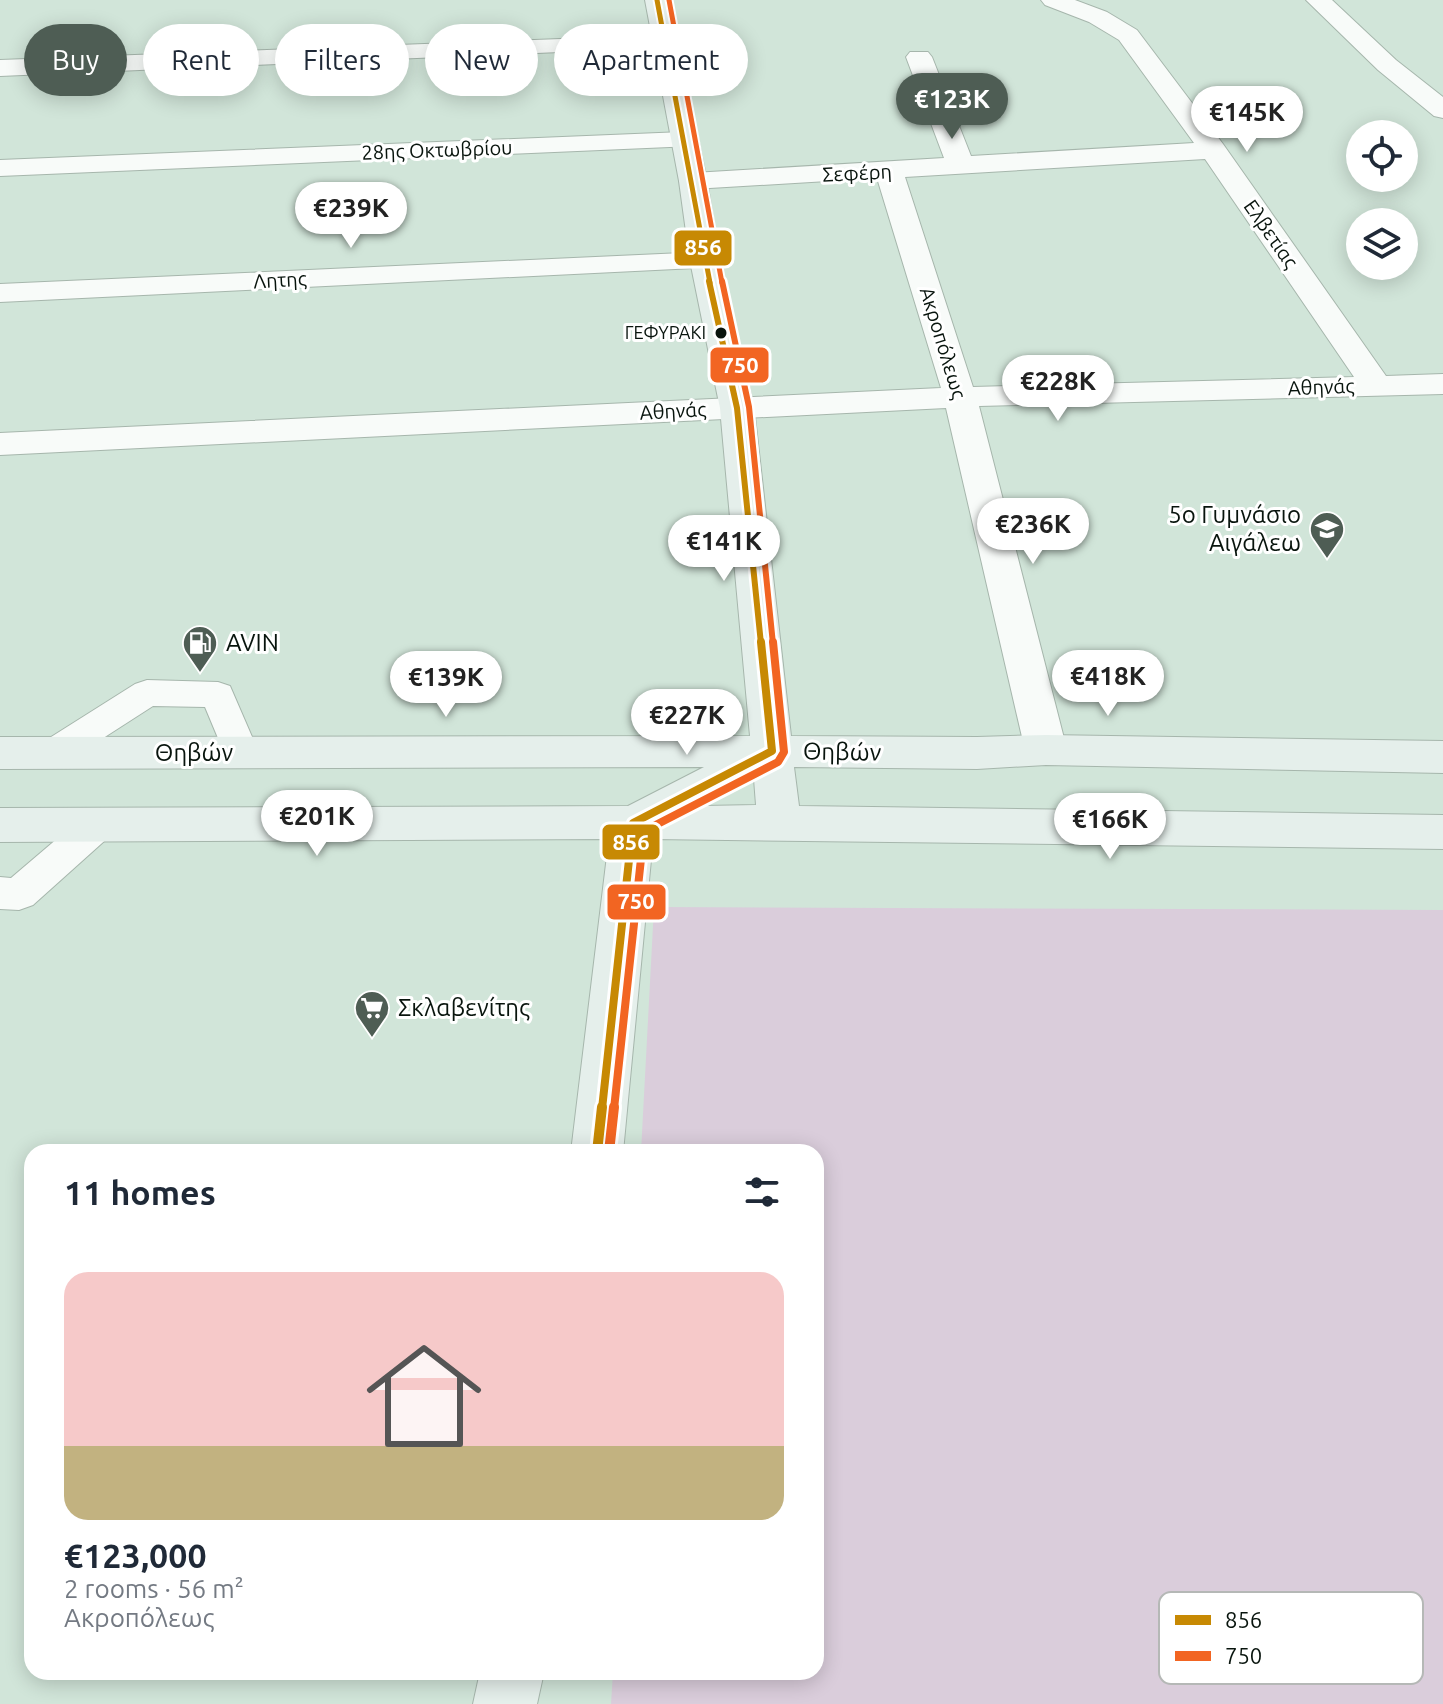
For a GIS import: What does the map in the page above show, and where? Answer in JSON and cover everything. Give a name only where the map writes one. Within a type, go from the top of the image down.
[{"type":"main road","points":[[657,0],[662,24]]},
{"type":"main road","points":[[675,96],[705,261],[737,408],[779,822]]},
{"type":"main road","name":"Θηβών","points":[[0,753],[977,753],[1046,750],[1443,757]]},
{"type":"main road","points":[[633,823],[772,751]]},
{"type":"main road","points":[[0,825],[779,822],[1443,832]]},
{"type":"main road","points":[[598,1144],[633,823]]},
{"type":"main road","points":[[505,1704],[510,1680]]},
{"type":"street","name":"Ελβετίας","points":[[1053,0],[1098,17],[1128,35],[1213,150],[1376,385]]},
{"type":"street","points":[[1318,0],[1387,65],[1443,110]]},
{"type":"street","points":[[0,68],[554,46]]},
{"type":"street","points":[[919,57],[961,166]]},
{"type":"street","name":"28ης Οκτωβρίου","points":[[0,168],[683,140]]},
{"type":"street","name":"Σεφέρη","points":[[693,181],[1213,150]]},
{"type":"street","name":"Ακροπόλεως","points":[[889,171],[960,397],[1046,750]]},
{"type":"street","name":"Λητης","points":[[0,293],[705,261]]},
{"type":"street","name":"Αθηνάς","points":[[0,444],[960,397],[1443,384]]},
{"type":"lane","points":[[53,753],[147,693],[218,695],[241,753]]},
{"type":"lane","points":[[0,893],[19,894],[98,825]]},
{"type":"shaded area","points":[[654,907],[1443,910],[1443,1704],[611,1704],[612,1680],[824,1680],[824,1144],[641,1144]]},
{"type":"transit line","name":"856","points":[[598,1144],[633,823],[772,751],[737,408],[705,261],[693,181],[657,0]]},
{"type":"transit line","name":"750","points":[[610,1144],[644,831],[778,762],[784,752],[749,407],[717,259],[705,179],[669,0]]},
{"type":"place","name":"ΓΕΦΥΡΑΚΙ","points":[[721,333]]},
{"type":"place","name":"5ο Γυμνάσιο Αιγάλεω","points":[[1327,560]]},
{"type":"place","name":"AVIN","points":[[200,674]]},
{"type":"place","name":"Σκλαβενίτης","points":[[372,1039]]}]
